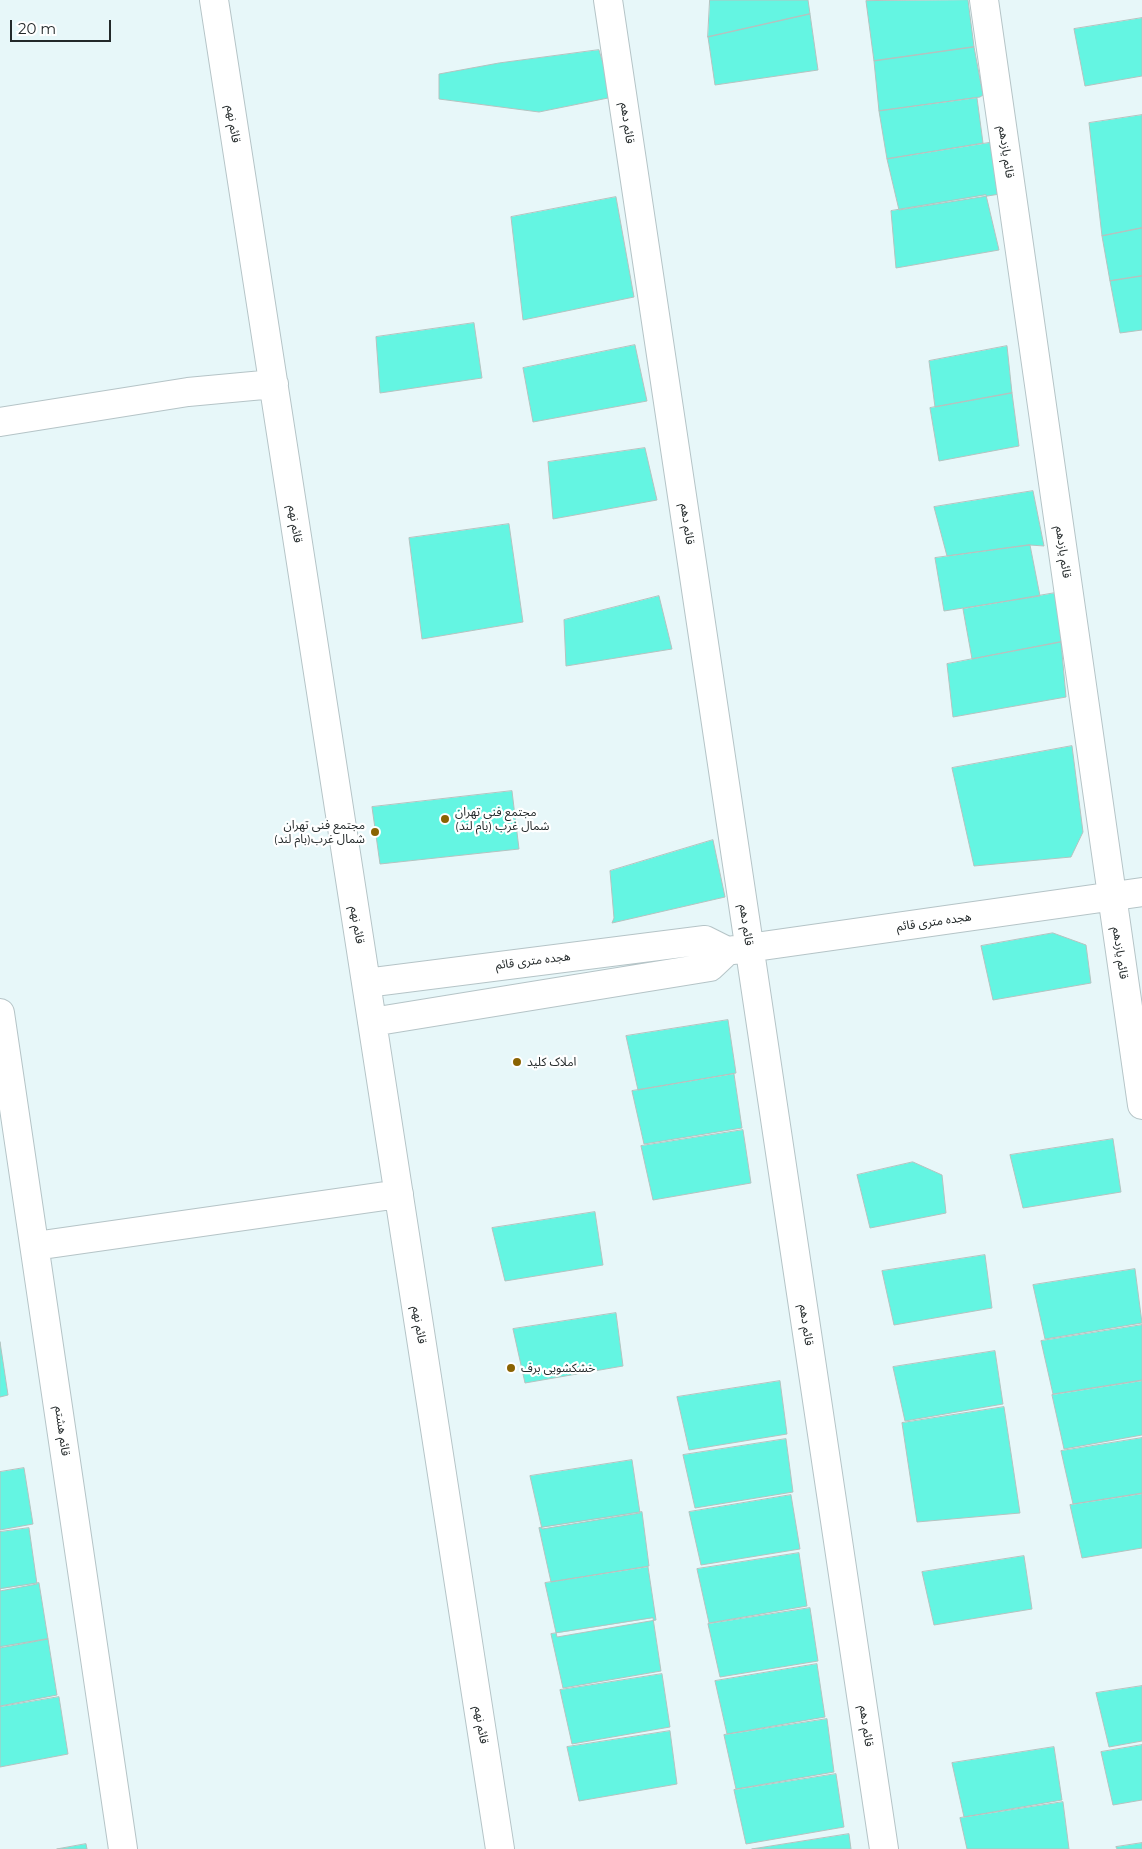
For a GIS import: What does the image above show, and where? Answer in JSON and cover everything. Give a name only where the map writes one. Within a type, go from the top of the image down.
[{"type":"street","name":"قائم نهم","points":[[214,0],[500,1849]]},
{"type":"street","name":"قائم دهم","points":[[608,0],[738,949],[884,1849]]},
{"type":"street","name":"قائم یازدهم","points":[[984,0],[1142,1105]]},
{"type":"street","points":[[0,422],[188,392],[274,384]]},
{"type":"street","name":"هجده متری قائم","points":[[366,982],[704,940],[738,949],[1142,892]]},
{"type":"street","points":[[372,1022],[710,967],[738,949]]},
{"type":"street","name":"قائم هشتم","points":[[0,1013],[4,1069],[35,1246],[124,1849]]},
{"type":"street","points":[[35,1246],[399,1194]]},
{"type":"building","points":[[710,0],[808,0],[810,14],[708,37]]},
{"type":"building","points":[[968,0],[974,47],[874,61],[866,1]]},
{"type":"building","points":[[810,14],[818,70],[715,85],[708,37]]},
{"type":"building","points":[[1142,18],[1142,76],[1085,86],[1074,29]]},
{"type":"building","points":[[974,47],[983,95],[980,97],[879,111],[874,61]]},
{"type":"building","points":[[599,50],[613,97],[539,112],[439,99],[439,74],[499,63]]},
{"type":"building","points":[[977,98],[983,143],[887,159],[879,111]]},
{"type":"building","points":[[1142,115],[1142,228],[1102,236],[1089,123]]},
{"type":"building","points":[[995,142],[1000,194],[899,210],[887,159]]},
{"type":"building","points":[[986,195],[999,250],[896,268],[891,211]]},
{"type":"building","points":[[616,197],[634,297],[523,320],[511,217]]},
{"type":"building","points":[[1142,228],[1142,276],[1110,281],[1102,236]]},
{"type":"building","points":[[1142,276],[1142,330],[1120,333],[1110,281]]},
{"type":"building","points":[[474,323],[482,378],[380,393],[376,337]]},
{"type":"building","points":[[635,345],[647,401],[533,422],[523,368]]},
{"type":"building","points":[[1007,346],[1012,393],[935,407],[929,361]]},
{"type":"building","points":[[1012,393],[1019,446],[939,461],[930,408]]},
{"type":"building","points":[[645,448],[657,500],[553,519],[548,462]]},
{"type":"building","points":[[1033,491],[1044,546],[1030,545],[947,556],[934,507]]},
{"type":"building","points":[[509,524],[523,622],[422,639],[409,538]]},
{"type":"building","points":[[1030,545],[1040,596],[944,611],[935,558]]},
{"type":"building","points":[[1061,592],[1063,638],[1061,642],[972,659],[963,609]]},
{"type":"building","points":[[659,596],[672,649],[566,666],[564,620]]},
{"type":"building","points":[[1061,642],[1066,697],[953,717],[947,664]]},
{"type":"building","points":[[1072,746],[1083,832],[1071,857],[974,866],[952,768]]},
{"type":"building","name":"مجتمع فنی تهران شمال غرب (بام لند)","points":[[512,791],[519,849],[380,864],[372,807]]},
{"type":"building","points":[[713,840],[725,897],[612,923],[614,918],[610,871]]},
{"type":"building","points":[[1053,933],[1086,945],[1091,983],[993,1000],[981,946]]},
{"type":"building","points":[[728,1020],[736,1073],[638,1090],[626,1036]]},
{"type":"building","points":[[734,1074],[742,1128],[644,1144],[632,1091]]},
{"type":"building","points":[[743,1130],[751,1183],[653,1200],[641,1146]]},
{"type":"building","points":[[1113,1139],[1121,1192],[1023,1208],[1010,1155]]},
{"type":"building","points":[[913,1162],[942,1175],[946,1213],[870,1228],[857,1175]]},
{"type":"building","points":[[595,1212],[603,1265],[505,1281],[492,1228]]},
{"type":"building","points":[[985,1255],[992,1308],[894,1325],[882,1271]]},
{"type":"building","points":[[1135,1269],[1142,1323],[1045,1339],[1033,1285]]},
{"type":"building","points":[[616,1313],[623,1366],[525,1383],[513,1329]]},
{"type":"building","points":[[1142,1325],[1142,1380],[1053,1394],[1041,1341]]},
{"type":"building","points":[[0,1342],[8,1395],[0,1397]]},
{"type":"building","points":[[995,1351],[1003,1404],[905,1421],[893,1367]]},
{"type":"building","points":[[780,1381],[787,1434],[689,1450],[677,1397]]},
{"type":"building","points":[[1142,1381],[1142,1435],[1064,1449],[1052,1395]]},
{"type":"building","points":[[1004,1407],[1020,1513],[917,1522],[902,1423]]},
{"type":"building","points":[[1142,1438],[1142,1493],[1073,1504],[1061,1451]]},
{"type":"building","points":[[786,1439],[793,1492],[695,1508],[683,1455]]},
{"type":"building","points":[[632,1460],[640,1513],[542,1529],[530,1476]]},
{"type":"building","points":[[24,1468],[33,1524],[0,1530],[0,1472]]},
{"type":"building","points":[[1142,1494],[1142,1548],[1082,1558],[1070,1505]]},
{"type":"building","points":[[791,1495],[800,1549],[701,1565],[689,1512]]},
{"type":"building","points":[[642,1512],[649,1566],[551,1582],[539,1528]]},
{"type":"building","points":[[29,1528],[37,1584],[0,1591],[0,1532]]},
{"type":"building","points":[[799,1553],[807,1606],[709,1623],[697,1569]]},
{"type":"building","points":[[1024,1556],[1032,1609],[934,1625],[922,1572]]},
{"type":"building","points":[[648,1567],[656,1620],[557,1637],[545,1583]]},
{"type":"building","points":[[39,1583],[48,1639],[0,1648],[0,1589]]},
{"type":"building","points":[[810,1608],[818,1661],[720,1677],[708,1624]]},
{"type":"building","points":[[653,1618],[661,1671],[563,1688],[551,1634]]},
{"type":"building","points":[[48,1639],[57,1695],[0,1706],[0,1647]]},
{"type":"building","points":[[817,1664],[825,1717],[727,1734],[715,1681]]},
{"type":"building","points":[[662,1674],[670,1727],[572,1744],[560,1690]]},
{"type":"building","points":[[1142,1686],[1142,1741],[1109,1747],[1096,1693]]},
{"type":"building","points":[[59,1697],[68,1754],[0,1767],[0,1707]]},
{"type":"building","points":[[827,1719],[834,1772],[736,1789],[724,1735]]},
{"type":"building","points":[[670,1731],[677,1784],[579,1801],[567,1747]]},
{"type":"building","points":[[1142,1745],[1142,1800],[1113,1805],[1101,1752]]},
{"type":"building","points":[[1054,1747],[1062,1800],[964,1817],[952,1763]]},
{"type":"building","points":[[836,1774],[844,1827],[746,1844],[734,1790]]},
{"type":"building","points":[[1063,1802],[1069,1849],[967,1849],[960,1818]]},
{"type":"building","points":[[849,1834],[851,1849],[752,1849]]},
{"type":"building","points":[[1142,1843],[1142,1849],[1117,1849],[1116,1847]]},
{"type":"building","points":[[86,1844],[87,1849],[57,1849]]},
{"type":"place","name":"مجتمع فنی تهران شمال غرب (بام لند)","points":[[445,819]]},
{"type":"place","name":"مجتمع فنی تهران شمال غرب(بام لند)","points":[[375,832]]},
{"type":"place","name":"املاک کلید","points":[[517,1062]]},
{"type":"place","name":"خشکشویی برف","points":[[511,1368]]}]
